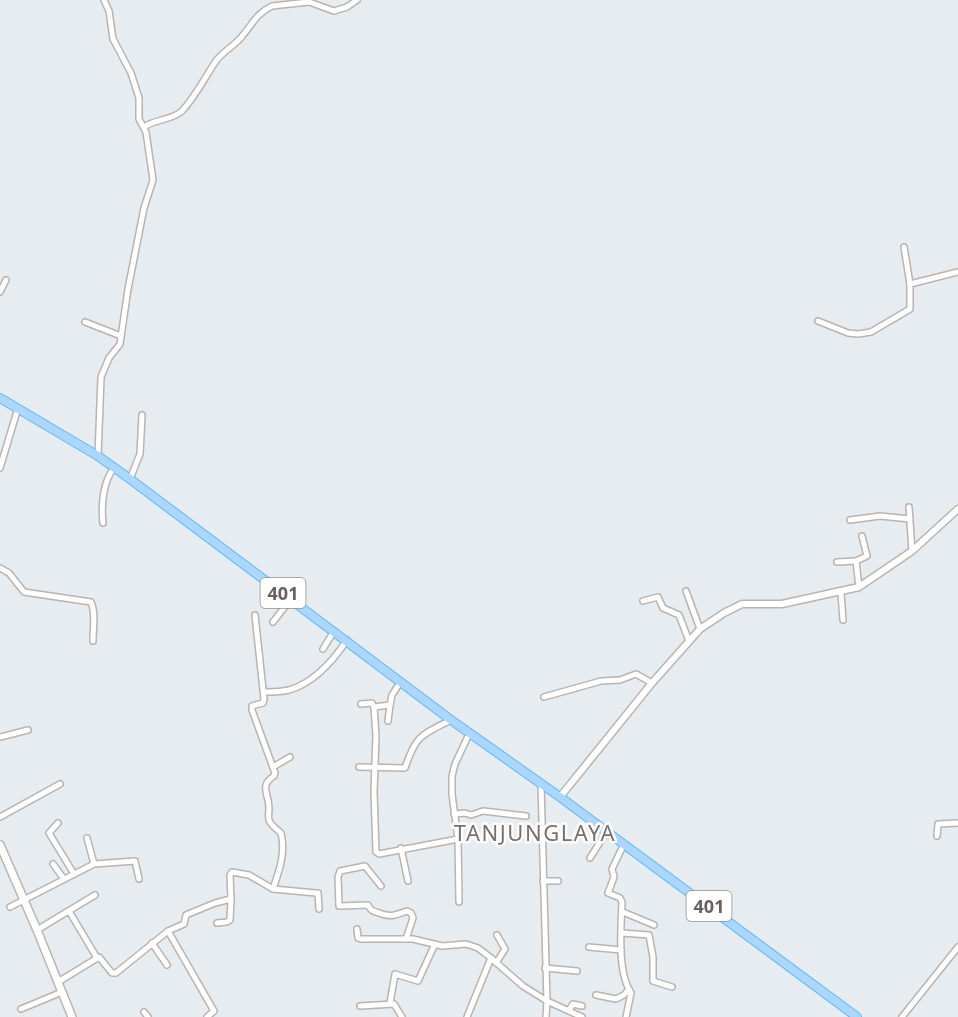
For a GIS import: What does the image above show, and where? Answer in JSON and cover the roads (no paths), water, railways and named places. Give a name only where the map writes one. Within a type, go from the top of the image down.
[{"type":"main road","name":"401","points":[[0,398],[98,456],[130,479],[451,720],[607,831],[857,1017]]},
{"type":"main road","points":[[0,845],[72,1017]]},
{"type":"street","points":[[98,456],[101,377],[109,357],[120,344],[144,208],[153,180],[144,127],[139,119],[140,98],[131,73],[113,39],[109,11],[104,0]]},
{"type":"street","points":[[144,127],[150,122],[181,112],[218,58],[241,38],[249,24],[267,8],[309,2],[333,11],[347,7],[357,0]]},
{"type":"street","points":[[818,321],[848,333],[858,334],[871,332],[910,309],[910,284],[904,247]]},
{"type":"street","points":[[910,284],[958,272]]},
{"type":"street","points":[[0,292],[6,280]]},
{"type":"street","points":[[86,322],[121,336]]},
{"type":"street","points":[[0,468],[18,408]]},
{"type":"street","points":[[130,479],[140,454],[142,415]]},
{"type":"street","points":[[103,523],[103,499],[108,476],[114,468]]},
{"type":"street","points":[[909,507],[912,551]]},
{"type":"street","points":[[560,797],[652,683],[700,628],[742,604],[782,604],[859,587],[912,551],[958,509]]},
{"type":"street","points":[[850,520],[880,516],[910,519]]},
{"type":"street","points":[[837,562],[856,561],[867,557],[862,536]]},
{"type":"street","points":[[856,561],[859,587]]},
{"type":"street","points":[[0,568],[9,573],[24,592],[91,602],[93,641]]},
{"type":"street","points":[[686,591],[700,628]]},
{"type":"street","points":[[841,592],[843,620]]},
{"type":"street","points":[[644,601],[658,597],[663,608],[676,613],[682,619],[689,641]]},
{"type":"street","points":[[273,621],[291,599]]},
{"type":"street","points":[[255,615],[265,692],[264,702],[252,706],[252,710],[275,775],[267,781],[265,788],[268,803],[267,814],[272,825],[282,834],[283,856],[273,889]]},
{"type":"street","points":[[323,649],[334,631]]},
{"type":"street","points":[[265,692],[287,691],[306,682],[332,663],[347,640]]},
{"type":"street","points":[[544,697],[637,674],[652,683]]},
{"type":"street","points":[[388,721],[392,695],[401,681]]},
{"type":"street","points":[[361,704],[372,704],[374,707],[390,705]]},
{"type":"street","points":[[374,707],[376,852],[379,854],[458,839]]},
{"type":"street","points":[[359,767],[405,768],[408,755],[415,743],[426,733],[451,720]]},
{"type":"street","points":[[0,737],[28,730]]},
{"type":"street","points":[[459,902],[458,839],[452,776],[470,732]]},
{"type":"street","points":[[273,767],[290,758]]},
{"type":"street","points":[[541,783],[546,1017]]},
{"type":"street","points":[[0,817],[60,784]]},
{"type":"street","points":[[454,814],[471,815],[483,811],[526,816]]},
{"type":"street","points":[[937,836],[938,824],[958,822]]},
{"type":"street","points":[[58,823],[50,833],[74,874]]},
{"type":"street","points":[[590,858],[607,831]]},
{"type":"street","points":[[87,838],[94,864]]},
{"type":"street","points":[[624,844],[612,868],[614,877],[608,893],[622,900],[623,972],[631,993],[626,1017]]},
{"type":"street","points":[[402,848],[408,881]]},
{"type":"street","points":[[10,907],[94,864],[135,861],[139,879]]},
{"type":"street","points":[[53,864],[64,879]]},
{"type":"street","points":[[381,886],[365,866],[340,871],[338,877],[339,906],[368,905],[373,912],[387,917],[397,916],[407,911],[411,913],[412,918],[406,939]]},
{"type":"street","points":[[217,923],[230,920],[230,875],[232,872],[249,875],[273,889],[316,892],[319,909]]},
{"type":"street","points":[[543,881],[558,881]]},
{"type":"street","points":[[37,930],[95,895]]},
{"type":"street","points":[[69,911],[97,958],[100,958],[114,973],[168,931],[184,924],[186,915],[231,899]]},
{"type":"street","points":[[623,912],[654,925]]},
{"type":"street","points":[[357,929],[358,938],[361,939],[406,939],[442,946],[466,944],[478,948],[523,986],[547,1001],[582,1017]]},
{"type":"street","points":[[168,931],[214,1011],[207,1017]]},
{"type":"street","points":[[622,933],[649,935],[653,957],[652,979],[658,984],[672,987]]},
{"type":"street","points":[[496,963],[505,949],[498,935]]},
{"type":"street","points":[[152,943],[167,965]]},
{"type":"street","points":[[390,1003],[395,974],[418,981],[435,944]]},
{"type":"street","points":[[588,947],[621,950]]},
{"type":"street","points":[[902,1017],[958,947]]},
{"type":"street","points":[[57,982],[97,958]]},
{"type":"street","points":[[467,1017],[491,958]]},
{"type":"street","points":[[545,968],[577,971]]},
{"type":"street","points":[[596,995],[616,999],[629,989]]},
{"type":"street","points":[[21,1009],[62,992]]},
{"type":"street","points":[[360,1006],[390,1003],[395,1005],[402,1017]]},
{"type":"street","points":[[569,1010],[573,1004],[582,1006]]},
{"type":"district","name":"TANJUNGLAYA","points":[[535,832]]}]
